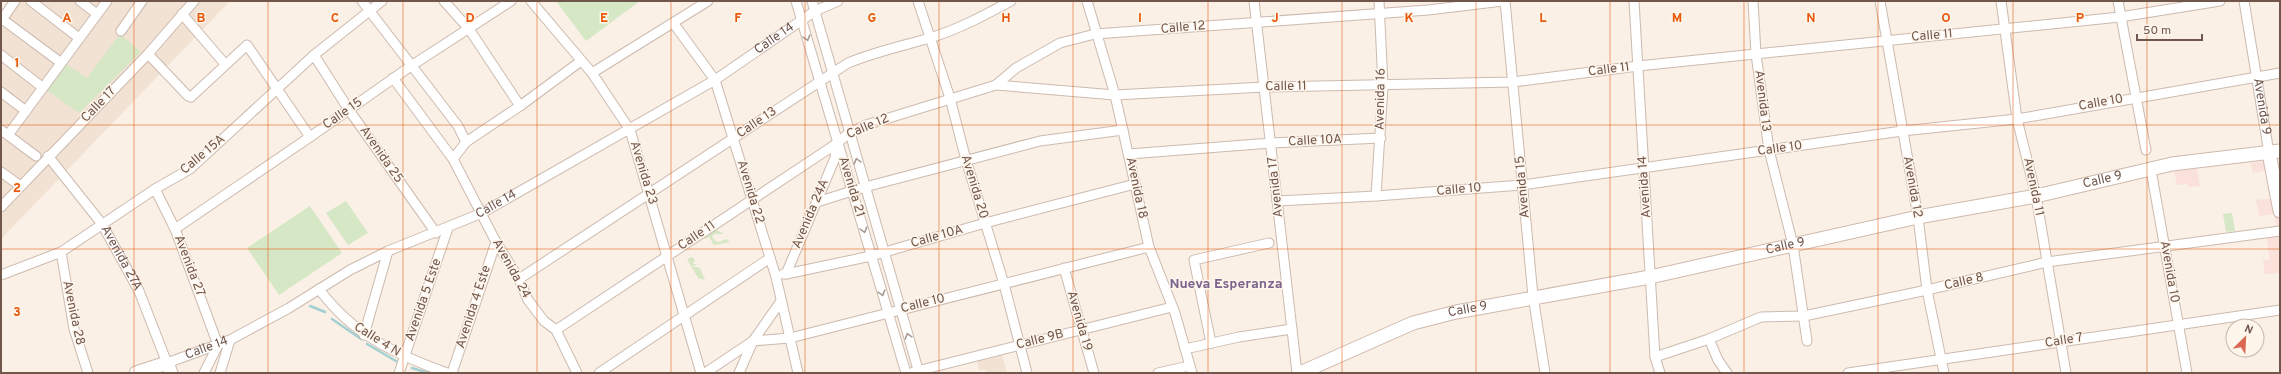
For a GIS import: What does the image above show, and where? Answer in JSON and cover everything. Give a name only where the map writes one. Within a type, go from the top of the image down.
[{"type":"street","points":[[15,1],[2,20],[60,62]]},
{"type":"street","points":[[31,1],[79,38]]},
{"type":"street","points":[[80,1],[97,14]]},
{"type":"street","points":[[36,156],[4,133],[26,111],[60,62],[107,1]]},
{"type":"street","points":[[121,31],[142,1]]},
{"type":"street","points":[[181,1],[188,8],[225,64]]},
{"type":"street","points":[[362,1],[458,126],[466,142]]},
{"type":"street","name":"Calle 15A","points":[[1,274],[61,252],[155,189],[190,169],[314,55],[382,1]]},
{"type":"street","points":[[444,1],[469,29],[520,106]]},
{"type":"street","name":"Calle 15","points":[[175,228],[310,137],[393,78],[511,1]]},
{"type":"street","name":"Avenida 23","points":[[531,1],[592,73],[630,130],[701,373]]},
{"type":"street","points":[[592,73],[674,24],[708,1]]},
{"type":"street","name":"Avenida 21","points":[[796,1],[836,143],[907,373]]},
{"type":"street","name":"Avenida 21","points":[[812,1],[883,252],[919,372]]},
{"type":"street","name":"Calle 14","points":[[136,373],[169,368],[218,346],[280,314],[350,270],[388,251],[436,233],[482,213],[630,130],[715,80],[815,11],[838,1]]},
{"type":"street","name":"Avenida 20","points":[[918,1],[950,98],[966,160],[1004,284],[1027,373]]},
{"type":"street","name":"Calle 13","points":[[519,279],[649,192],[734,139],[848,63],[865,56],[931,37],[975,20],[1011,1]]},
{"type":"street","name":"Avenida 18","points":[[1087,1],[1095,34],[1115,95],[1149,247],[1172,307],[1190,369]]},
{"type":"street","name":"Avenida 17","points":[[1254,1],[1297,373]]},
{"type":"street","name":"Avenida 16","points":[[1376,196],[1381,138],[1383,86],[1381,12],[1378,1]]},
{"type":"street","name":"Calle 12","points":[[836,143],[849,133],[866,125],[996,84],[1016,68],[1060,43],[1095,34],[1381,12],[1428,10],[1504,1]]},
{"type":"street","name":"Avenida 15","points":[[1504,1],[1533,296],[1545,373]]},
{"type":"street","name":"Avenida 14","points":[[1634,1],[1655,356],[1660,373]]},
{"type":"street","name":"Avenida 13","points":[[1753,1],[1756,54],[1769,150],[1793,245],[1808,341]]},
{"type":"street","name":"Avenida 12","points":[[1880,1],[1918,217],[1927,290],[1944,373]]},
{"type":"street","name":"Avenida 11","points":[[2001,1],[2017,119],[2036,196],[2066,373]]},
{"type":"street","points":[[2118,1],[2146,150]]},
{"type":"street","name":"Calle 11","points":[[996,84],[1115,95],[1264,87],[1383,86],[1513,82],[1638,66],[2120,17],[2220,1]]},
{"type":"street","name":"Avenida 9","points":[[2244,1],[2256,76],[2275,152],[2280,211]]},
{"type":"street","name":"Calle 17","points":[[1,206],[19,185],[148,54],[188,8]]},
{"type":"street","name":"Avenida 22","points":[[674,24],[715,80],[776,276],[798,373]]},
{"type":"street","points":[[148,54],[190,97],[247,45],[278,88],[310,137]]},
{"type":"street","points":[[1,55],[42,87]]},
{"type":"street","name":"Avenida 25","points":[[314,55],[349,110],[436,233]]},
{"type":"street","points":[[452,160],[466,142],[520,106],[581,61]]},
{"type":"street","name":"Calle 10","points":[[1277,201],[1376,196],[1522,185],[1902,132],[2017,119],[2280,73]]},
{"type":"street","name":"Avenida 24","points":[[393,78],[452,160],[482,213],[496,242],[519,279],[528,300],[544,320],[556,330],[577,373]]},
{"type":"street","points":[[1,92],[26,111]]},
{"type":"street","points":[[817,202],[865,187],[1040,141],[1122,130]]},
{"type":"street","name":"Calle 10A","points":[[1129,154],[1270,143],[1381,138]]},
{"type":"street","name":"Calle 11","points":[[556,330],[836,143]]},
{"type":"street","name":"Avenida 24A","points":[[786,274],[835,158],[836,143]]},
{"type":"street","name":"Calle 9","points":[[1300,373],[1412,323],[1533,296],[1650,277],[1918,217],[2036,196],[2172,164],[2275,152]]},
{"type":"street","name":"Avenida 27A","points":[[48,156],[102,224],[139,291],[169,368]]},
{"type":"street","name":"Avenida 10","points":[[2151,170],[2187,373]]},
{"type":"street","points":[[1,172],[19,185]]},
{"type":"street","name":"Calle 10A","points":[[786,274],[871,256],[985,223],[1135,184]]},
{"type":"street","name":"Avenida 27","points":[[155,189],[175,228],[218,346]]},
{"type":"street","name":"Avenida 5 Este","points":[[400,373],[448,228]]},
{"type":"street","name":"Calle 8","points":[[1655,356],[1709,339],[1761,317],[1804,316],[1927,290],[2047,262],[2280,231]]},
{"type":"street","name":"Avenida 4 Este","points":[[452,373],[496,242]]},
{"type":"street","points":[[1211,343],[1194,260],[1269,243]]},
{"type":"street","name":"Calle 10","points":[[705,373],[753,341],[790,338],[1149,247]]},
{"type":"street","points":[[364,335],[388,251]]},
{"type":"street","name":"Avenida 28","points":[[61,252],[74,329],[88,373]]},
{"type":"street","points":[[599,373],[770,258]]},
{"type":"street","name":"Avenida 19","points":[[1064,268],[1094,373]]},
{"type":"street","points":[[776,276],[786,274]]},
{"type":"street","name":"Calle 4 N","points":[[319,289],[334,309],[364,335],[404,358],[448,373]]},
{"type":"street","points":[[739,373],[753,341],[781,301]]},
{"type":"street","name":"Calle 9B","points":[[907,373],[919,372],[1020,344],[1172,307]]},
{"type":"street","name":"Calle 7","points":[[1848,373],[2280,310]]},
{"type":"street","points":[[1185,349],[1292,329]]},
{"type":"street","points":[[1709,339],[1718,360],[1727,373]]},
{"type":"street","points":[[220,373],[230,340]]},
{"type":"street","points":[[204,373],[218,346]]},
{"type":"street","points":[[1158,373],[1190,369]]},
{"type":"shaded area","points":[[15,1],[230,1],[1,239],[1,21]]},
{"type":"shaded area","points":[[2269,161],[2270,170],[2252,173],[2251,163]]},
{"type":"shaded area","points":[[2197,169],[2200,186],[2189,187],[2187,184],[2177,185],[2174,171]]},
{"type":"shaded area","points":[[2275,198],[2280,221],[2280,227],[2277,228],[2274,214],[2259,216],[2256,200]]},
{"type":"shaded area","points":[[2280,236],[2280,273],[2265,274],[2263,260],[2270,259],[2266,237]]},
{"type":"shaded area","points":[[1001,352],[1007,372],[988,373],[986,370],[979,370],[977,359],[987,356],[990,359]]},
{"type":"green space","points":[[556,1],[640,1],[586,41]]},
{"type":"green space","points":[[120,34],[141,52],[79,113],[44,88],[63,62],[87,78]]},
{"type":"green space","points":[[346,201],[368,233],[348,245],[326,213]]},
{"type":"green space","points":[[310,206],[342,253],[279,295],[247,248]]},
{"type":"green space","points":[[2232,213],[2235,231],[2226,232],[2223,214]]},
{"type":"green space","points":[[713,228],[724,234],[715,234],[712,236],[715,241],[720,242],[726,239],[730,242],[714,245],[709,237],[705,239],[703,237]]},
{"type":"green space","points":[[692,257],[695,260],[693,264],[698,264],[692,266],[700,268],[705,280],[698,278],[687,259]]},
{"type":"waterway","points":[[310,306],[325,312]]},
{"type":"waterway","points":[[332,319],[361,339]]},
{"type":"waterway","points":[[367,344],[396,361]]},
{"type":"waterway","points":[[412,368],[428,373]]},
{"type":"district","name":"Nueva Esperanza","points":[[1226,284]]}]
